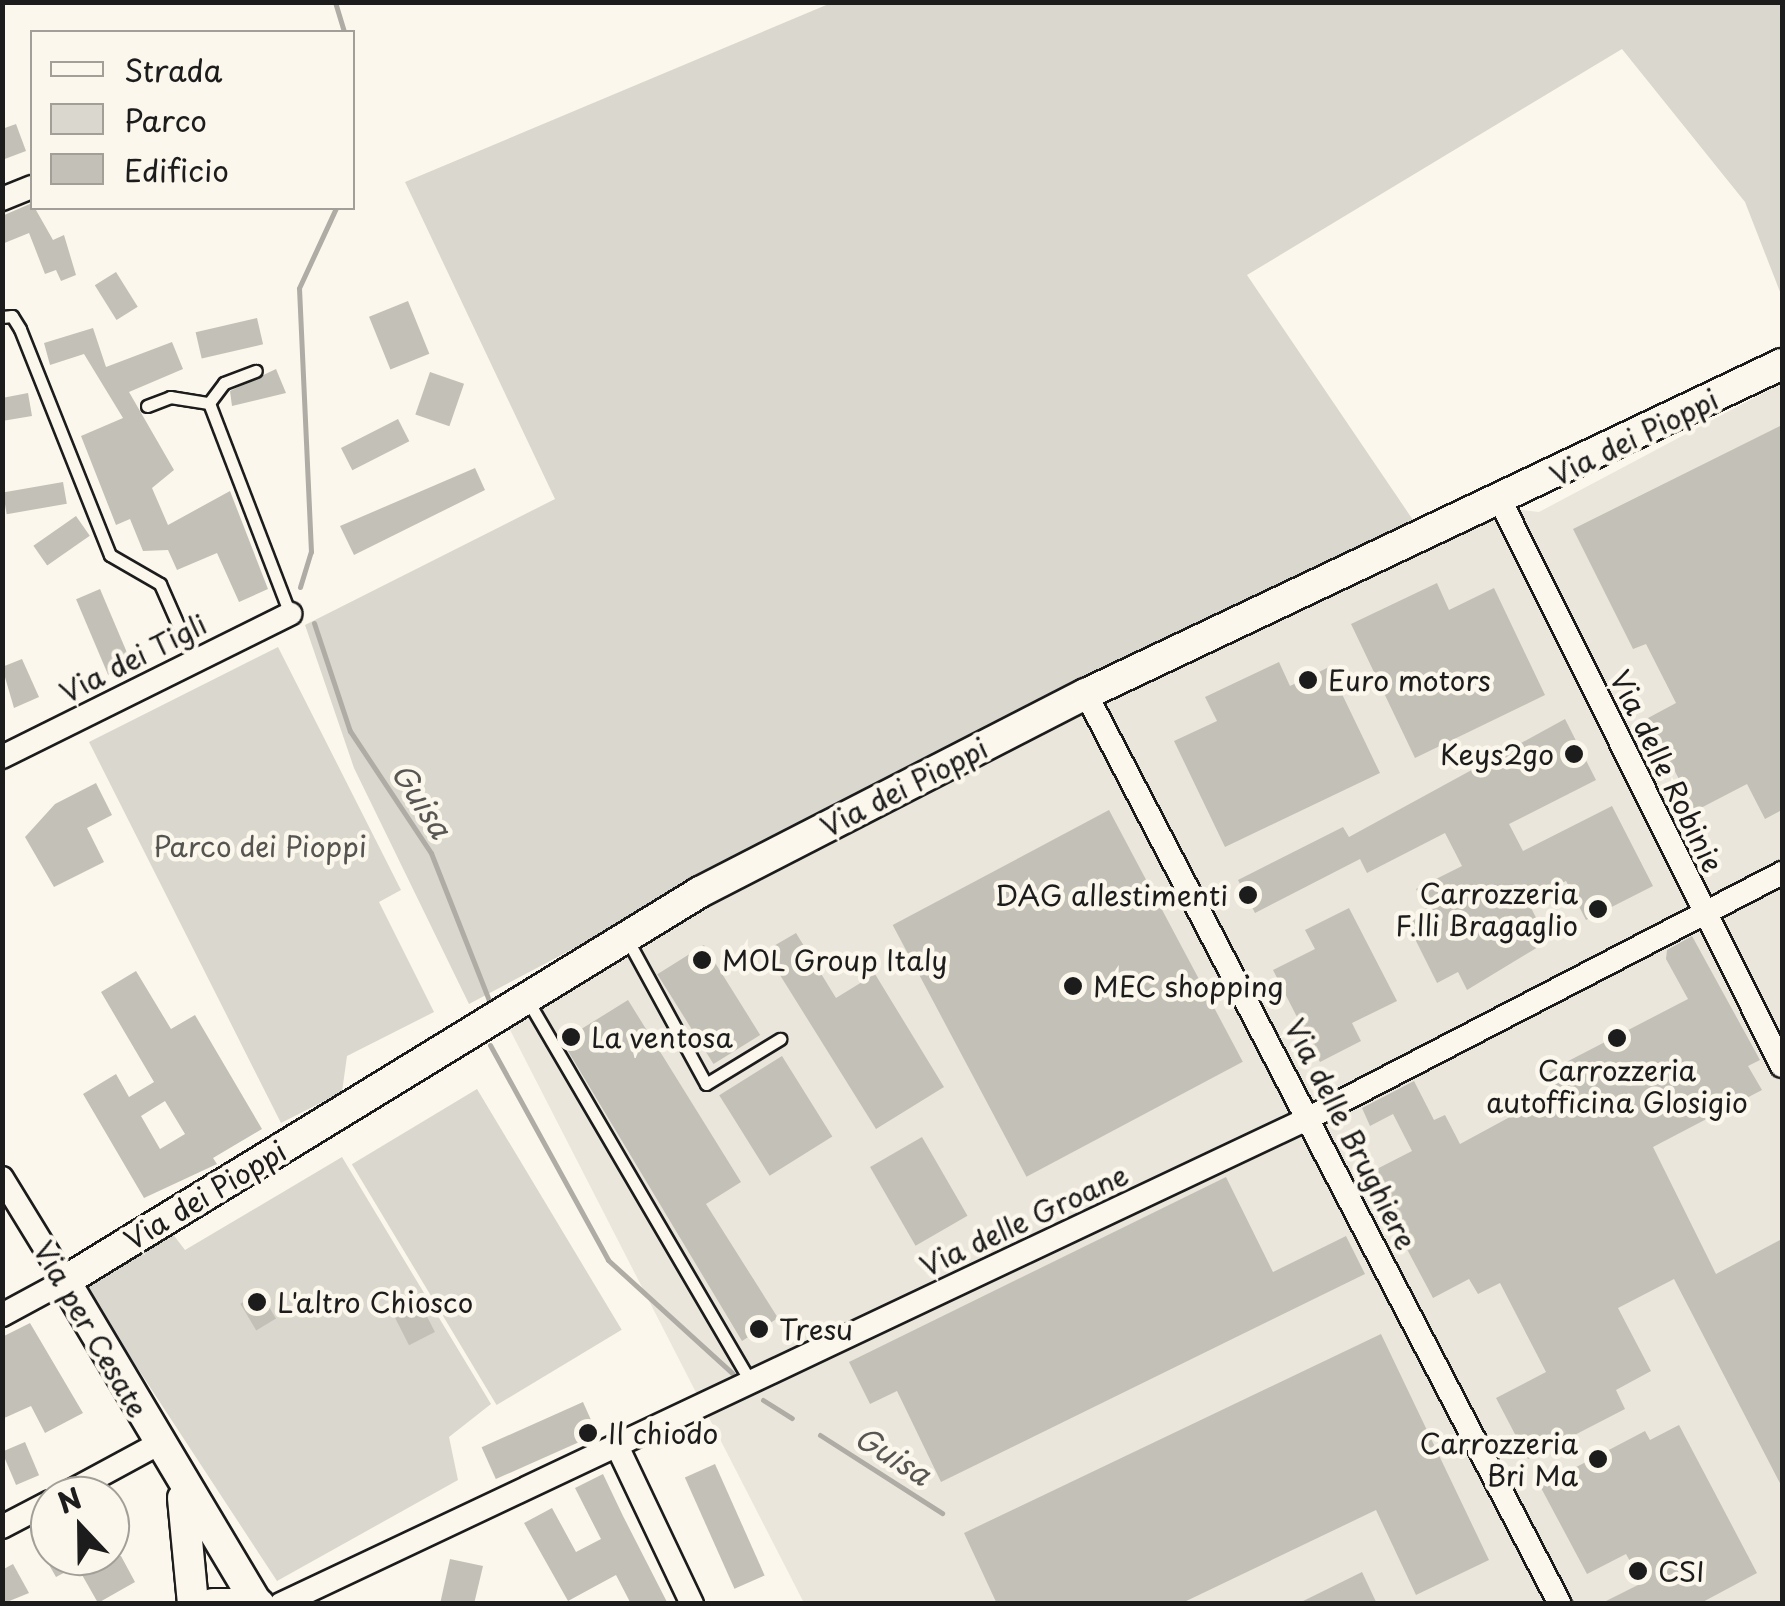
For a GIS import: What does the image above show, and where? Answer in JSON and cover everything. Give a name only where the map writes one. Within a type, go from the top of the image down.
[{"type":"street","points":[[2,199],[30,188]]},
{"type":"street","name":"Via dei Pioppi","points":[[65,1282],[625,935],[1086,694],[1502,502],[1782,364]]},
{"type":"street","name":"Via delle Robinie","points":[[1502,502],[1782,1066]]},
{"type":"street","name":"Via dei Tigli","points":[[2,757],[290,614]]},
{"type":"street","name":"Via delle Brughiere","points":[[1086,694],[1560,1604]]},
{"type":"street","name":"Via delle Groane","points":[[266,1603],[617,1446],[1310,1118],[1702,910],[1782,873]]},
{"type":"street","name":"Via per Cesate","points":[[2,1178],[179,1480],[266,1603]]},
{"type":"street","points":[[2,1316],[65,1282]]},
{"type":"street","points":[[99,1476],[158,1444]]},
{"type":"street","points":[[617,1446],[692,1604]]},
{"type":"street","name":"Via per Cesate","points":[[179,1480],[193,1604]]},
{"type":"street","points":[[2,1527],[30,1512]]},
{"type":"street","points":[[213,1604],[266,1603]]},
{"type":"lane","points":[[2,317],[12,316],[20,329],[110,555],[160,584],[194,661]]},
{"type":"lane","points":[[209,403],[224,383],[256,371]]},
{"type":"lane","points":[[147,406],[170,398],[209,403]]},
{"type":"lane","points":[[209,403],[290,614]]},
{"type":"lane","points":[[625,935],[706,1084],[780,1039]]},
{"type":"lane","points":[[526,998],[752,1382]]},
{"type":"shaded area","points":[[1782,383],[1782,1603],[804,1603],[508,1026],[729,893],[1063,715],[1507,508],[1539,512]]},
{"type":"green space","points":[[831,3],[1782,3],[1782,297],[1745,202],[1622,49],[1247,275],[1413,520],[1096,672],[469,1004],[354,768],[305,625],[555,499],[405,182]]},
{"type":"green space","name":"Parco dei Pioppi","points":[[278,647],[401,890],[379,902],[434,1012],[347,1056],[342,1092],[281,1123],[89,742]]},
{"type":"green space","points":[[477,1089],[622,1330],[497,1405],[352,1164]]},
{"type":"green space","points":[[342,1157],[491,1404],[449,1437],[458,1480],[277,1581],[85,1288],[172,1233],[185,1250]]},
{"type":"building","points":[[16,124],[26,151],[2,160],[2,129]]},
{"type":"building","points":[[30,204],[30,210],[36,210],[53,240],[64,235],[76,275],[61,281],[56,270],[45,274],[29,233],[2,244],[2,216]]},
{"type":"building","points":[[116,272],[138,307],[117,320],[95,285]]},
{"type":"building","points":[[408,301],[429,354],[390,370],[369,317]]},
{"type":"building","points":[[257,318],[263,344],[202,358],[196,332]]},
{"type":"building","points":[[93,328],[106,367],[172,342],[183,369],[129,392],[174,470],[152,488],[168,525],[230,491],[268,589],[239,602],[217,553],[177,570],[168,550],[143,551],[130,519],[116,525],[81,436],[123,418],[84,354],[50,365],[44,343]]},
{"type":"building","points":[[276,369],[286,393],[232,406],[230,391]]},
{"type":"building","points":[[430,372],[464,384],[449,426],[415,415]]},
{"type":"building","points":[[28,393],[32,416],[2,421],[2,398]]},
{"type":"building","points":[[398,419],[409,441],[352,470],[341,448]]},
{"type":"building","points":[[1782,425],[1782,810],[1765,819],[1747,784],[1695,811],[1648,718],[1676,703],[1646,644],[1633,649],[1573,529]]},
{"type":"building","points":[[475,468],[485,490],[354,555],[340,526]]},
{"type":"building","points":[[63,482],[67,504],[7,514],[3,493]]},
{"type":"building","points":[[76,516],[90,536],[47,565],[33,546]]},
{"type":"building","points":[[1437,583],[1449,610],[1494,588],[1545,695],[1415,758],[1351,624]]},
{"type":"building","points":[[100,589],[132,664],[108,675],[76,599]]},
{"type":"building","points":[[22,659],[39,697],[14,708],[2,667]]},
{"type":"building","points":[[1279,662],[1290,686],[1329,667],[1380,773],[1225,847],[1174,741],[1217,721],[1205,697]]},
{"type":"building","points":[[1565,719],[1596,780],[1509,824],[1523,851],[1612,806],[1653,886],[1586,920],[1566,881],[1527,900],[1548,941],[1467,990],[1458,972],[1437,983],[1407,923],[1428,913],[1416,889],[1462,866],[1445,833],[1367,873],[1360,859],[1255,913],[1238,880],[1343,827],[1349,837]]},
{"type":"building","points":[[96,783],[112,815],[87,828],[104,862],[54,887],[25,837],[55,804]]},
{"type":"building","points":[[1109,810],[1243,1062],[1026,1177],[893,925]]},
{"type":"building","points":[[1349,908],[1397,1001],[1352,1023],[1361,1041],[1320,1062],[1273,970],[1315,949],[1305,930]]},
{"type":"building","points":[[796,933],[836,998],[875,974],[944,1087],[876,1129],[765,951]]},
{"type":"building","points":[[1692,936],[1760,1060],[1748,1066],[1762,1090],[1653,1147],[1716,1274],[1782,1239],[1782,1487],[1674,1279],[1618,1308],[1651,1371],[1616,1390],[1625,1409],[1528,1459],[1496,1398],[1546,1372],[1500,1283],[1478,1294],[1469,1279],[1433,1298],[1367,1174],[1412,1151],[1393,1114],[1370,1126],[1362,1108],[1414,1081],[1434,1120],[1445,1115],[1460,1144],[1558,1091],[1549,1071],[1688,999],[1666,959],[1667,950]]},
{"type":"building","points":[[704,945],[760,1035],[714,1064],[657,974]]},
{"type":"building","points":[[136,971],[171,1029],[195,1015],[262,1129],[213,1158],[217,1164],[144,1198],[83,1094],[116,1074],[129,1097],[154,1082],[101,992]],"holes":[[[165,1101],[185,1134],[160,1149],[141,1116]]]},
{"type":"building","points":[[628,1000],[741,1182],[706,1204],[778,1318],[742,1341],[562,1041]]},
{"type":"building","points":[[782,1056],[832,1137],[770,1176],[719,1095]]},
{"type":"building","points":[[922,1137],[968,1216],[916,1246],[870,1167]]},
{"type":"building","points":[[1226,1177],[1273,1272],[1346,1236],[1365,1274],[941,1482],[897,1391],[870,1404],[849,1362]]},
{"type":"building","points":[[414,1291],[435,1332],[409,1345],[388,1304]]},
{"type":"building","points":[[260,1292],[276,1319],[256,1330],[240,1304]]},
{"type":"building","points":[[30,1323],[83,1413],[45,1433],[31,1406],[2,1419],[2,1337]]},
{"type":"building","points":[[1381,1334],[1489,1560],[1416,1595],[1376,1510],[1180,1604],[997,1604],[964,1533]]},
{"type":"building","points":[[583,1402],[597,1434],[496,1479],[482,1447]]},
{"type":"building","points":[[1679,1425],[1757,1573],[1699,1604],[1600,1604],[1642,1583],[1626,1554],[1587,1574],[1540,1486],[1645,1431],[1650,1440]]},
{"type":"building","points":[[25,1442],[39,1475],[16,1485],[2,1452]]},
{"type":"building","points":[[715,1464],[765,1575],[734,1589],[685,1477]]},
{"type":"building","points":[[603,1474],[668,1604],[631,1604],[616,1575],[568,1601],[524,1523],[552,1508],[576,1552],[601,1539],[575,1488]]},
{"type":"building","points":[[450,1559],[483,1566],[474,1604],[440,1604]]},
{"type":"building","points":[[13,1564],[29,1593],[2,1604],[2,1570]]},
{"type":"building","points":[[1362,1572],[1377,1604],[1297,1604]]},
{"type":"building","points":[[130,1573],[135,1582],[98,1603],[83,1576],[130,1576]]},
{"type":"waterway","name":"Guisa","points":[[335,2],[343,30]]},
{"type":"waterway","name":"Guisa","points":[[300,587],[311,552],[299,288],[335,210]]},
{"type":"waterway","name":"Guisa","points":[[314,623],[350,731],[431,853],[490,1003]]},
{"type":"waterway","name":"Guisa","points":[[490,1045],[608,1260],[732,1373]]},
{"type":"waterway","name":"Guisa","points":[[763,1400],[792,1418]]},
{"type":"waterway","name":"Guisa","points":[[820,1435],[942,1513]]},
{"type":"place","name":"Euro motors","points":[[1308,680]]},
{"type":"place","name":"Keys2go","points":[[1574,754]]},
{"type":"place","name":"DAG allestimenti","points":[[1248,895]]},
{"type":"place","name":"Carrozzeria F.lli Bragaglio","points":[[1598,909]]},
{"type":"place","name":"MOL Group Italy","points":[[702,960]]},
{"type":"place","name":"MEC shopping","points":[[1073,986]]},
{"type":"place","name":"La ventosa","points":[[571,1037]]},
{"type":"place","name":"Carrozzeria autofficina Glosigio","points":[[1617,1038]]},
{"type":"place","name":"L'altro Chiosco","points":[[257,1302]]},
{"type":"place","name":"Tresu","points":[[759,1329]]},
{"type":"place","name":"Il chiodo","points":[[588,1433]]},
{"type":"place","name":"Carrozzeria Bri Ma","points":[[1598,1459]]},
{"type":"place","name":"CSI","points":[[1638,1571]]}]
